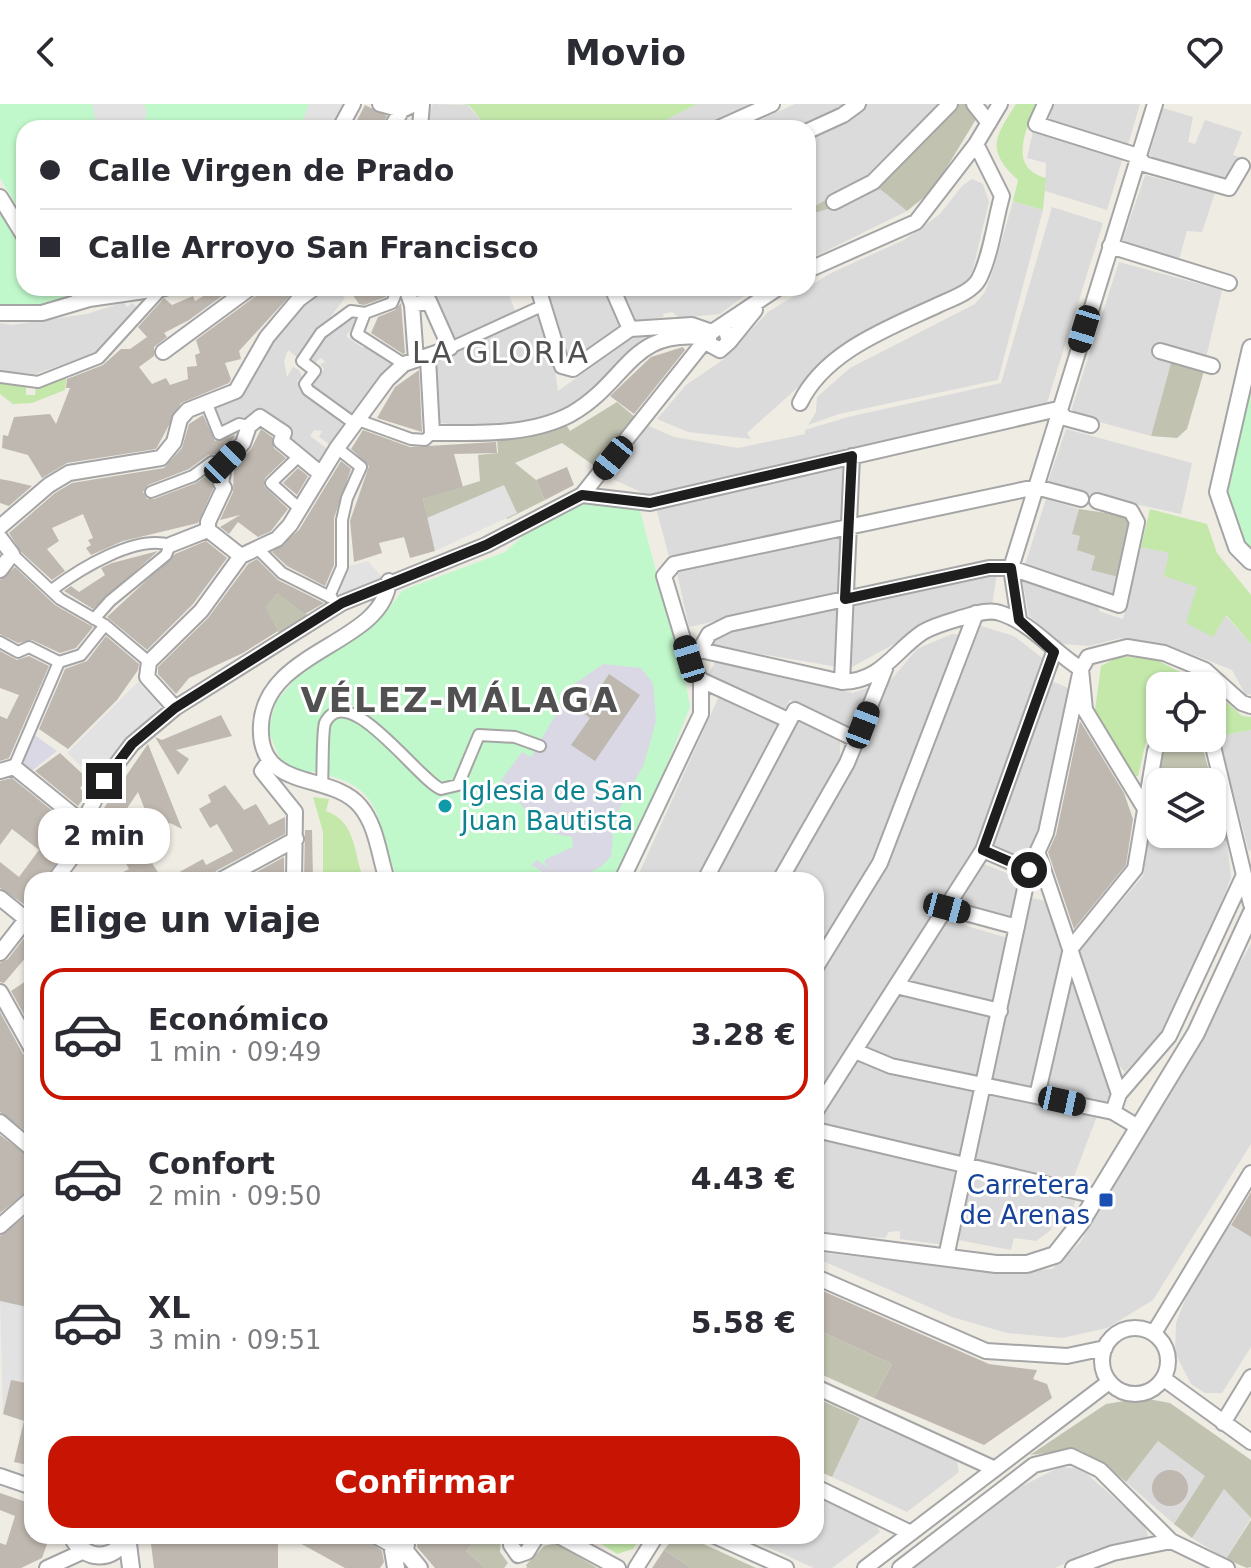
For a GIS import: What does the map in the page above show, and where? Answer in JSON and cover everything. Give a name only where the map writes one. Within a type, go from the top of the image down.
[{"type":"street","points":[[380,104],[408,107]]},
{"type":"street","points":[[737,120],[772,104]]},
{"type":"street","points":[[816,127],[858,104]]},
{"type":"street","points":[[834,202],[873,182],[950,104]]},
{"type":"street","points":[[974,104],[989,123]]},
{"type":"street","points":[[816,266],[916,222],[976,144],[1000,104]]},
{"type":"street","points":[[1045,104],[1036,124],[1138,156],[1144,164],[1229,188],[1242,166]]},
{"type":"street","points":[[1019,620],[1011,568],[1155,104]]},
{"type":"street","points":[[800,403],[809,385],[844,355],[874,335],[963,293],[978,281],[1002,196],[976,144]]},
{"type":"street","points":[[0,197],[16,223]]},
{"type":"street","points":[[1110,246],[1229,283]]},
{"type":"street","points":[[84,296],[89,299]]},
{"type":"street","points":[[0,313],[42,313],[111,296]]},
{"type":"street","points":[[0,377],[38,382],[99,358],[157,296]]},
{"type":"street","points":[[163,352],[239,296]]},
{"type":"street","points":[[0,527],[6,512],[69,473],[161,458],[174,442],[180,419],[188,410],[236,391],[267,337],[303,296]]},
{"type":"street","points":[[395,296],[392,303],[365,313],[351,311],[321,333],[302,361],[315,371],[305,384],[308,390],[357,422],[411,439],[425,440],[432,433],[526,429],[569,415],[597,395],[652,341],[713,333]]},
{"type":"street","points":[[409,296],[416,361],[432,433]]},
{"type":"street","points":[[541,296],[562,366],[573,369],[630,329],[692,325],[713,333]]},
{"type":"street","points":[[616,296],[630,329]]},
{"type":"street","points":[[61,872],[80,846],[83,823],[104,781],[132,744],[175,708],[335,600],[486,545],[582,495],[713,333],[766,296]]},
{"type":"street","points":[[682,373],[724,346],[769,296]]},
{"type":"street","points":[[412,305],[429,301],[450,348]]},
{"type":"street","points":[[175,708],[152,683],[145,670],[149,662],[201,611],[241,556],[277,539],[300,509],[337,448],[387,380],[416,361],[544,305]]},
{"type":"street","points":[[365,313],[357,334],[416,361]]},
{"type":"street","points":[[713,333],[709,344],[724,346]]},
{"type":"street","points":[[1251,348],[1218,492],[1237,547],[1251,561]]},
{"type":"street","points":[[1160,351],[1212,366]]},
{"type":"street","points":[[207,404],[219,434],[239,424],[249,426]]},
{"type":"street","points":[[1058,409],[1065,418],[1091,425]]},
{"type":"street","points":[[582,495],[650,503],[1058,409]]},
{"type":"street","points":[[208,530],[208,522],[224,488],[221,483],[225,462],[243,443],[249,426],[260,417],[284,433],[281,441],[297,458],[321,474]]},
{"type":"street","points":[[335,600],[342,567],[342,520],[347,498],[361,467],[337,448]]},
{"type":"street","points":[[842,682],[852,456]]},
{"type":"street","points":[[297,458],[271,483],[300,509]]},
{"type":"street","points":[[151,492],[193,476],[212,462],[225,462]]},
{"type":"street","points":[[626,872],[701,714],[701,680],[695,654],[664,576],[674,564],[1036,487],[1131,511],[1137,522],[1119,605],[1011,568],[989,568],[729,624],[709,634],[695,654]]},
{"type":"street","points":[[53,589],[115,552],[155,540],[170,545],[208,530]]},
{"type":"street","points":[[208,530],[241,556]]},
{"type":"street","points":[[0,538],[26,571],[53,589],[60,599],[99,622],[149,662]]},
{"type":"street","points":[[0,642],[18,652],[29,647],[59,662],[81,655],[110,601],[166,555],[170,545]]},
{"type":"street","points":[[258,549],[282,573],[335,600]]},
{"type":"street","points":[[0,570],[12,554]]},
{"type":"street","points":[[385,872],[374,833],[360,806],[342,792],[295,780],[270,760],[261,731],[261,718],[273,691],[298,664],[379,609],[389,581]]},
{"type":"street","points":[[695,654],[842,682],[857,682],[885,669],[925,631],[976,613],[997,611],[1019,620],[1054,652],[1081,669]]},
{"type":"street","points":[[824,942],[880,863],[976,613]]},
{"type":"street","points":[[946,1257],[1029,870],[1046,833],[1081,669],[1088,657],[1127,647],[1164,653],[1205,670],[1242,703],[1251,706]]},
{"type":"street","points":[[824,1099],[983,850],[1054,652]]},
{"type":"street","points":[[59,662],[7,769],[83,823]]},
{"type":"street","points":[[784,872],[857,740],[885,669]]},
{"type":"street","points":[[1081,669],[1085,710],[1144,807]]},
{"type":"street","points":[[701,680],[788,720]]},
{"type":"street","points":[[709,872],[795,710],[857,740]]},
{"type":"street","points":[[322,785],[325,756],[323,731],[333,714],[341,711],[350,711],[371,724],[428,781],[441,789],[458,785],[479,735],[515,737],[540,746]]},
{"type":"street","points":[[1037,1096],[1071,948],[1135,869],[1144,807],[1158,752]]},
{"type":"street","points":[[1214,752],[1251,904]]},
{"type":"street","points":[[270,760],[262,771],[295,812],[294,872]]},
{"type":"street","points":[[236,872],[296,839]]},
{"type":"street","points":[[983,850],[1029,870]]},
{"type":"street","points":[[1038,854],[1119,1094]]},
{"type":"street","points":[[1113,1112],[1119,1094],[1169,1036],[1244,875]]},
{"type":"street","points":[[0,898],[24,913]]},
{"type":"street","points":[[947,908],[1017,927]]},
{"type":"street","points":[[824,1242],[1027,1264],[1055,1255],[1096,1196],[1196,1033],[1251,914]]},
{"type":"street","points":[[0,953],[24,922]]},
{"type":"street","points":[[896,986],[1000,1011]]},
{"type":"street","points":[[0,992],[24,1025]]},
{"type":"street","points":[[855,1051],[891,1066],[1113,1112],[1138,1127]]},
{"type":"street","points":[[0,1122],[24,1142]]},
{"type":"street","points":[[824,1132],[1096,1196]]},
{"type":"street","points":[[1154,1333],[1251,1173]]},
{"type":"street","points":[[0,1226],[24,1205]]},
{"type":"street","points":[[824,1280],[986,1351],[1067,1356],[1105,1348]]},
{"type":"street","points":[[1136,1328],[1154,1333],[1169,1358],[1164,1379],[1160,1385],[1136,1395],[1119,1390],[1109,1382],[1102,1362],[1105,1348],[1121,1331],[1136,1328]]},
{"type":"street","points":[[1223,1423],[1251,1377]]},
{"type":"street","points":[[1164,1379],[1251,1442]]},
{"type":"street","points":[[865,1568],[1109,1382]]},
{"type":"street","points":[[824,1391],[993,1468]]},
{"type":"street","points":[[900,1568],[1034,1465],[1071,1456],[1100,1470],[1171,1541],[1227,1568]]},
{"type":"street","points":[[0,1476],[24,1484]]},
{"type":"street","points":[[824,1491],[911,1533]]},
{"type":"street","points":[[1073,1568],[1113,1553],[1171,1541]]},
{"type":"street","points":[[80,1544],[111,1568]]},
{"type":"street","points":[[47,1568],[90,1554],[113,1553],[120,1544]]},
{"type":"street","points":[[127,1544],[131,1568]]},
{"type":"street","points":[[395,1544],[395,1567]]},
{"type":"street","points":[[400,1544],[419,1568]]},
{"type":"street","points":[[511,1544],[518,1555],[527,1552],[532,1544]]},
{"type":"street","points":[[574,1544],[618,1568]]},
{"type":"street","points":[[636,1568],[651,1544]]},
{"type":"street","points":[[733,1544],[786,1568]]},
{"type":"shaded area","points":[[92,104],[144,104],[147,112],[145,120],[95,120]]},
{"type":"shaded area","points":[[309,104],[361,104],[352,120],[303,120]]},
{"type":"shaded area","points":[[433,104],[468,105],[480,120],[426,120]]},
{"type":"shaded area","points":[[697,104],[761,104],[728,120],[666,120]]},
{"type":"shaded area","points":[[795,104],[850,104],[816,122],[760,120]]},
{"type":"shaded area","points":[[865,104],[939,104],[868,176],[816,205],[816,129]]},
{"type":"shaded area","points":[[939,104],[967,104],[978,116],[933,190],[907,211],[880,189],[816,213],[816,205],[868,176]]},
{"type":"shaded area","points":[[1054,104],[1140,104],[1128,145],[1048,123]]},
{"type":"shaded area","points":[[1163,108],[1193,117],[1188,142],[1195,144],[1205,120],[1242,132],[1233,155],[1244,159],[1229,184],[1148,160]]},
{"type":"shaded area","points":[[1033,131],[1123,157],[1107,210],[1045,191],[1046,163],[1027,158]]},
{"type":"shaded area","points":[[1145,175],[1215,193],[1202,232],[1187,231],[1178,263],[1121,245]]},
{"type":"shaded area","points":[[972,179],[983,184],[989,202],[972,273],[966,284],[813,374],[747,433],[751,439],[688,432],[657,419],[686,385],[724,359],[768,312],[794,296],[816,296],[816,282],[904,240],[939,215],[963,185]]},
{"type":"shaded area","points":[[880,189],[907,211],[816,256],[816,213]]},
{"type":"shaded area","points":[[1013,201],[1043,210],[998,380],[839,414],[808,425],[816,412],[817,397],[850,368],[975,304],[985,292],[993,271]]},
{"type":"shaded area","points":[[1052,207],[1103,223],[1046,406],[651,497],[613,479],[647,425],[674,437],[738,448],[805,434],[805,430],[848,417],[1001,383]]},
{"type":"shaded area","points":[[1119,262],[1222,290],[1205,362],[1156,347],[1154,358],[1171,363],[1151,436],[1070,414]]},
{"type":"shaded area","points":[[315,296],[345,298],[298,358],[288,350],[284,361],[287,377],[293,367],[299,370],[302,377],[297,381],[304,392],[348,424],[332,446],[319,437],[322,431],[314,430],[310,436],[330,451],[319,469],[262,417],[265,412],[262,408],[252,418],[217,431],[209,409],[226,402],[294,312]]},
{"type":"shaded area","points":[[431,296],[510,296],[516,313],[455,342]]},
{"type":"shaded area","points":[[544,296],[608,296],[621,326],[585,352],[566,359]]},
{"type":"shaded area","points":[[621,296],[744,296],[720,314],[679,318],[672,312],[663,314],[664,317],[633,321]]},
{"type":"shaded area","points":[[124,302],[127,307],[132,303],[141,310],[100,352],[35,374],[0,371],[0,323],[12,325],[87,314]]},
{"type":"shaded area","points":[[540,312],[551,344],[558,391],[641,332],[647,340],[590,393],[564,411],[521,425],[476,428],[435,422],[431,362]]},
{"type":"shaded area","points":[[351,316],[357,321],[346,336],[363,348],[366,342],[393,360],[353,420],[309,390],[324,369],[320,365],[325,361],[320,358],[315,363],[307,357],[321,337],[324,339]]},
{"type":"shaded area","points":[[1171,363],[1204,371],[1187,429],[1177,438],[1151,436]]},
{"type":"shaded area","points":[[617,402],[635,417],[593,465],[562,443],[515,463],[536,480],[545,500],[507,519],[501,508],[427,518],[423,499],[480,481],[478,455],[498,453],[497,437],[565,423],[570,431]]},
{"type":"shaded area","points":[[1066,429],[1192,463],[1181,514],[1047,485]]},
{"type":"shaded area","points":[[845,464],[848,524],[671,564],[656,508]]},
{"type":"shaded area","points":[[504,485],[517,513],[435,551],[427,518]]},
{"type":"shaded area","points":[[1046,499],[1079,509],[1073,534],[1080,536],[1095,556],[1091,569],[1119,577],[1112,599],[1024,568]]},
{"type":"shaded area","points":[[1079,509],[1127,516],[1134,523],[1119,577],[1091,570],[1095,556],[1077,550],[1080,536],[1072,534]]},
{"type":"shaded area","points":[[844,535],[841,593],[689,627],[677,573]]},
{"type":"shaded area","points":[[1141,547],[1169,553],[1251,644],[1251,694],[1246,696],[1232,670],[1202,658],[1150,642],[1121,638],[1089,646],[1061,644],[1029,616],[1022,579],[1100,603],[1099,611],[1123,619]]},
{"type":"shaded area","points":[[368,561],[383,578],[339,595],[346,567]]},
{"type":"shaded area","points":[[997,573],[992,606],[931,624],[850,668],[853,602]]},
{"type":"shaded area","points":[[280,591],[308,616],[279,633],[264,607]]},
{"type":"shaded area","points":[[839,604],[838,667],[713,646],[715,638],[734,629]]},
{"type":"shaded area","points":[[981,626],[1014,636],[1046,661],[973,860],[824,1090],[824,962],[893,850]]},
{"type":"shaded area","points":[[952,634],[963,635],[870,866],[824,941],[824,872],[794,872],[884,688],[917,649]]},
{"type":"shaded area","points":[[716,661],[853,693],[876,685],[856,733],[790,700],[783,711],[706,678]]},
{"type":"shaded area","points":[[603,664],[641,668],[653,683],[656,721],[644,764],[617,813],[606,813],[613,837],[611,856],[602,866],[591,872],[543,872],[531,865],[537,860],[549,868],[544,862],[546,859],[573,847],[572,837],[555,834],[537,822],[501,784],[522,752],[531,757],[573,685]],"holes":[[[609,674],[639,695],[572,744],[590,718],[583,712]]]},
{"type":"shaded area","points":[[1051,681],[1071,689],[1041,824],[1028,861],[991,847]]},
{"type":"shaded area","points":[[138,682],[161,705],[95,779],[67,753]]},
{"type":"shaded area","points":[[720,694],[778,723],[699,872],[640,872]]},
{"type":"shaded area","points":[[797,717],[840,739],[840,764],[781,872],[720,872]]},
{"type":"shaded area","points":[[1251,730],[1249,852],[1223,752],[1226,752],[1226,735]]},
{"type":"shaded area","points":[[29,731],[57,751],[29,773],[21,764]]},
{"type":"shaded area","points":[[1163,752],[1204,752],[1208,768],[1159,768]]},
{"type":"shaded area","points":[[1227,841],[1231,877],[1210,937],[1165,1030],[1125,1072],[1111,1057],[1076,954],[1143,876],[1148,848],[1226,848]]},
{"type":"shaded area","points":[[981,863],[1022,879],[1014,924],[956,908]]},
{"type":"shaded area","points":[[1031,898],[1051,902],[1065,948],[1034,1091],[989,1082]]},
{"type":"shaded area","points":[[947,920],[1011,939],[996,1009],[902,985]]},
{"type":"shaded area","points":[[1251,944],[1251,1144],[1153,1300],[1107,1328],[1062,1338],[1007,1333],[952,1317],[824,1261],[824,1253],[999,1273],[1052,1269],[1080,1243]]},
{"type":"shaded area","points":[[1073,962],[1115,1091],[1102,1106],[1045,1094]]},
{"type":"shaded area","points":[[898,990],[994,1012],[979,1081],[882,1059],[862,1048]]},
{"type":"shaded area","points":[[857,1056],[976,1089],[961,1156],[824,1125],[824,1108]]},
{"type":"shaded area","points":[[988,1091],[1097,1116],[1072,1182],[972,1160]]},
{"type":"shaded area","points":[[824,1140],[959,1171],[944,1245],[900,1239],[900,1231],[889,1232],[885,1238],[824,1234]]},
{"type":"shaded area","points":[[969,1170],[1077,1195],[1069,1222],[1054,1219],[1051,1230],[1036,1241],[1014,1238],[1011,1250],[958,1240]]},
{"type":"shaded area","points":[[1230,1225],[1251,1237],[1251,1347],[1222,1393],[1205,1393],[1191,1384],[1175,1353],[1176,1323],[1189,1290]]},
{"type":"shaded area","points":[[0,1301],[24,1306],[24,1377],[22,1382],[11,1380],[3,1415]]},
{"type":"shaded area","points":[[824,1333],[892,1364],[874,1398],[824,1376]]},
{"type":"shaded area","points":[[1143,1398],[1170,1403],[1251,1460],[1251,1518],[1224,1489],[1192,1538],[1174,1524],[1205,1476],[1158,1441],[1126,1482],[1102,1462],[1077,1449],[1030,1455],[1106,1404]]},
{"type":"shaded area","points":[[824,1402],[860,1418],[832,1477],[824,1474]]},
{"type":"shaded area","points":[[860,1418],[957,1461],[959,1472],[907,1512],[832,1477]]},
{"type":"shaded area","points":[[1158,1441],[1206,1476],[1174,1524],[1126,1482]]},
{"type":"shaded area","points":[[1060,1467],[1075,1468],[1087,1474],[1146,1526],[1148,1538],[1090,1551],[1055,1568],[912,1568],[1018,1488]]},
{"type":"shaded area","points":[[1224,1489],[1251,1518],[1226,1559],[1192,1538]]},
{"type":"shaded area","points":[[824,1501],[875,1523],[880,1532],[832,1568],[814,1568],[761,1544],[824,1544]]},
{"type":"shaded area","points":[[1251,1520],[1251,1567],[1247,1568],[1226,1559]]},
{"type":"shaded area","points":[[472,1544],[500,1544],[500,1552],[508,1563],[504,1568],[485,1568],[466,1551]]},
{"type":"shaded area","points":[[558,1544],[597,1568],[527,1568],[526,1565],[544,1546]]},
{"type":"shaded area","points":[[669,1544],[704,1544],[756,1568],[691,1568],[664,1550]]},
{"type":"green space","points":[[0,104],[309,104],[303,120],[16,120],[16,205],[0,178]]},
{"type":"green space","points":[[460,104],[697,104],[666,120],[481,120],[469,105]]},
{"type":"green space","points":[[1016,104],[1037,104],[1025,136],[1023,157],[1034,173],[1046,178],[1043,210],[1013,201],[1018,180],[997,151],[999,135]]},
{"type":"green space","points":[[0,208],[16,235],[16,296],[69,296],[68,301],[21,310],[0,306]]},
{"type":"green space","points":[[1251,348],[1251,561],[1218,492]]},
{"type":"green space","points":[[67,373],[65,390],[32,403],[13,404],[0,394],[0,381],[26,384],[26,395],[35,395],[36,385]]},
{"type":"green space","points":[[589,502],[639,507],[690,707],[643,824],[618,872],[396,872],[373,805],[364,793],[330,776],[311,771],[300,773],[280,759],[268,730],[276,702],[295,679],[383,616],[403,590],[505,552],[530,530]]},
{"type":"green space","points":[[1150,509],[1207,524],[1217,553],[1251,595],[1251,644],[1226,615],[1213,637],[1186,623],[1197,587],[1164,576],[1169,553],[1141,547]]},
{"type":"green space","points":[[1118,657],[1153,658],[1180,672],[1146,672],[1146,742],[1138,776],[1131,777],[1095,710],[1101,666]]},
{"type":"green space","points":[[1226,702],[1242,716],[1251,717],[1251,730],[1226,735]]},
{"type":"green space","points":[[313,797],[329,799],[326,811],[336,816],[349,831],[362,872],[323,872],[323,832]]},
{"type":"green space","points":[[601,1544],[636,1544],[633,1549],[617,1554]]},
{"type":"building","points":[[365,105],[387,116],[385,120],[357,120]]},
{"type":"building","points":[[193,296],[195,301],[203,296],[222,296],[189,320],[164,333],[167,337],[154,347],[154,356],[139,367],[152,384],[166,378],[170,385],[188,379],[187,367],[197,366],[195,355],[200,353],[196,340],[256,296],[290,296],[239,351],[241,359],[225,363],[231,379],[229,383],[181,403],[156,449],[67,463],[42,478],[28,455],[2,448],[3,435],[8,436],[14,417],[50,414],[56,424],[70,388],[66,388],[67,379],[103,365],[121,349],[130,349],[147,337],[138,327],[164,298],[172,305]]},
{"type":"building","points":[[354,296],[386,296],[364,305],[359,304]]},
{"type":"building","points":[[401,303],[403,354],[371,333],[378,317],[395,310]]},
{"type":"building","points":[[683,347],[685,350],[634,414],[610,396],[651,357]]},
{"type":"building","points":[[419,370],[422,432],[377,418],[395,387]]},
{"type":"building","points":[[203,415],[215,441],[235,435],[234,438],[219,454],[208,455],[189,469],[148,485],[143,492],[147,499],[154,499],[196,483],[213,471],[213,489],[198,523],[123,541],[91,555],[86,548],[91,545],[88,540],[93,538],[83,514],[52,528],[59,541],[47,549],[65,571],[52,580],[21,552],[9,533],[55,493],[72,483],[164,468],[182,448],[189,424]]},
{"type":"building","points":[[261,429],[272,437],[274,448],[286,458],[265,478],[264,486],[288,509],[271,531],[258,537],[238,522],[229,534],[220,527],[240,515],[220,520],[233,492],[234,467],[251,449]]},
{"type":"building","points":[[363,430],[410,447],[496,442],[497,453],[454,454],[463,487],[423,499],[435,551],[410,558],[404,537],[379,543],[382,553],[354,562],[350,521],[369,466],[351,449]]},
{"type":"building","points":[[341,461],[351,469],[334,518],[334,565],[325,586],[287,566],[272,552],[299,530]]},
{"type":"building","points":[[567,467],[574,485],[545,500],[536,480]]},
{"type":"building","points":[[298,468],[308,476],[297,495],[283,483]]},
{"type":"building","points":[[0,479],[32,486],[9,506],[0,503]]},
{"type":"building","points":[[206,541],[227,558],[193,604],[147,650],[107,617],[175,554]]},
{"type":"building","points":[[158,551],[93,609],[64,591],[71,586],[79,592],[105,575],[101,568],[112,563]]},
{"type":"building","points":[[257,559],[278,580],[324,603],[305,614],[278,593],[265,607],[278,631],[243,653],[189,678],[176,694],[158,674],[158,667],[208,618],[248,564]]},
{"type":"building","points":[[15,567],[55,605],[93,627],[76,648],[60,653],[32,640],[18,643],[0,634],[0,580]]},
{"type":"building","points":[[106,636],[139,664],[138,670],[117,700],[68,749],[39,729],[65,669],[87,661]]},
{"type":"building","points":[[0,651],[17,660],[29,656],[49,666],[9,758],[0,761],[0,716],[7,719],[19,695],[0,688]]},
{"type":"building","points":[[609,674],[640,695],[595,761],[571,745],[590,718],[583,713]]},
{"type":"building","points":[[221,715],[232,736],[176,750],[189,759],[178,775],[155,737],[162,740]]},
{"type":"building","points":[[1080,721],[1124,793],[1133,819],[1126,865],[1074,929],[1048,852],[1056,835]]},
{"type":"building","points":[[148,744],[182,829],[170,823],[160,827],[158,822],[151,825],[138,792],[107,838],[92,837],[97,818]]},
{"type":"building","points":[[60,753],[88,779],[80,788],[86,795],[78,806],[35,771]]},
{"type":"building","points":[[12,778],[65,821],[59,828],[64,832],[54,845],[63,852],[50,872],[24,872],[24,904],[0,888],[0,862],[19,877],[39,850],[12,829],[0,845],[0,781]]},
{"type":"building","points":[[225,785],[244,810],[256,804],[269,825],[285,817],[285,834],[215,872],[179,872],[203,859],[206,865],[233,851],[217,824],[210,828],[199,809],[211,802],[208,795]]},
{"type":"building","points":[[305,830],[312,830],[313,872],[304,872]]},
{"type":"building","points":[[141,846],[158,872],[123,872],[129,869],[122,856]]},
{"type":"building","points":[[284,857],[284,872],[257,872]]},
{"type":"building","points":[[24,938],[24,959],[4,983],[0,982],[0,963],[8,959]]},
{"type":"building","points":[[24,982],[24,1015],[11,991]]},
{"type":"building","points":[[0,1012],[24,1055],[24,1130],[0,1112]]},
{"type":"building","points":[[0,1135],[24,1153],[24,1194],[0,1213]]},
{"type":"building","points":[[1251,1192],[1251,1237],[1231,1225]]},
{"type":"building","points":[[24,1217],[24,1306],[0,1301],[0,1236]]},
{"type":"building","points":[[824,1292],[989,1364],[1037,1370],[1033,1379],[1047,1384],[1052,1398],[984,1445],[874,1398],[892,1364],[824,1333]]},
{"type":"building","points":[[11,1380],[24,1382],[24,1421],[3,1414]]},
{"type":"building","points":[[24,1421],[24,1464],[14,1462]]},
{"type":"building","points":[[1170,1470],[1183,1475],[1188,1488],[1183,1501],[1170,1506],[1157,1501],[1152,1488],[1157,1475]]},
{"type":"building","points":[[0,1493],[24,1501],[24,1544],[47,1544],[42,1558],[21,1568],[0,1568],[0,1543],[6,1545],[15,1516],[0,1510]]},
{"type":"building","points":[[151,1544],[278,1544],[278,1568],[154,1568]]},
{"type":"building","points":[[302,1544],[373,1544],[382,1551],[384,1562],[380,1568],[345,1568]]},
{"type":"building","points":[[417,1544],[472,1544],[466,1551],[485,1568],[435,1568]]},
{"type":"building","points":[[664,1550],[691,1568],[652,1568]]},
{"type":"place","name":"Iglesia de San Juan Bautista","points":[[445,806]]},
{"type":"place","name":"Carretera de Arenas","points":[[1106,1200]]},
{"type":"district","name":"LA GLORIA","points":[[501,352]]},
{"type":"district","name":"VÉLEZ-MÁLAGA","points":[[460,700]]},
{"type":"route","points":[[104,781],[132,744],[175,708],[342,603],[389,581],[486,545],[561,509],[582,495],[650,503],[852,456],[851,528],[845,599],[989,568],[1011,568],[1019,620],[1054,652],[983,850],[1029,870]]}]
